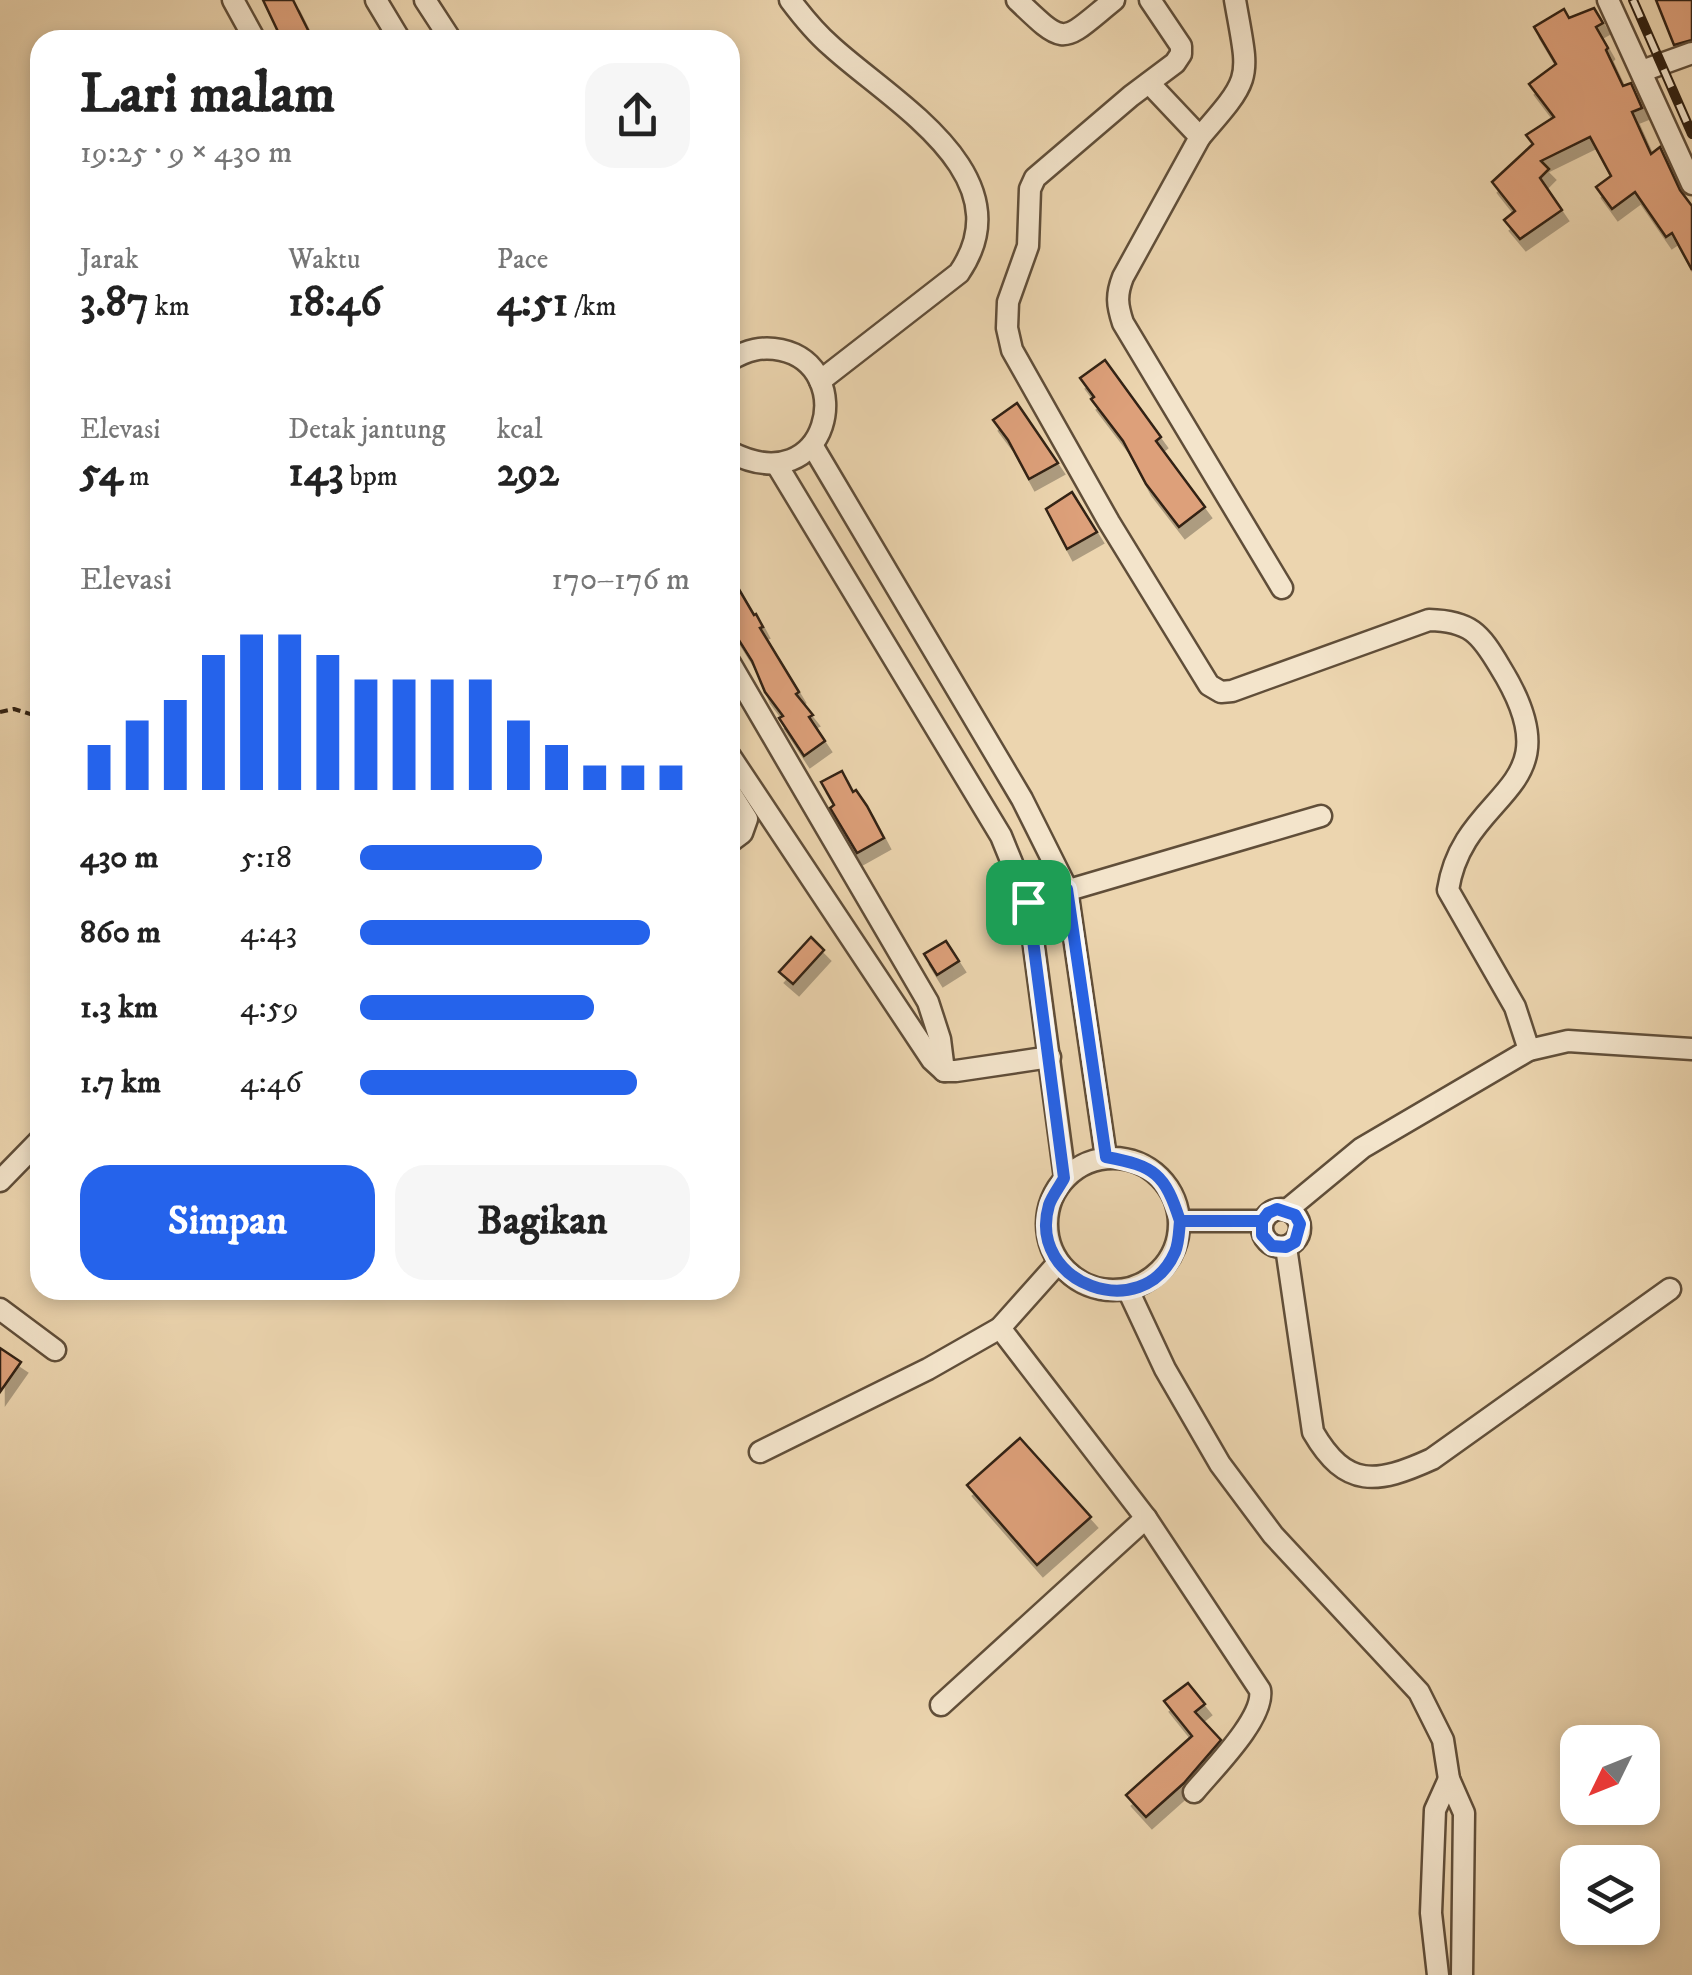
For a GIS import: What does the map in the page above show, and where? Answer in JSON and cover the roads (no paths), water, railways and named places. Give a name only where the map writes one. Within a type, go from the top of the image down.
[{"type":"street","points":[[233,0],[249,30]]},
{"type":"street","points":[[376,0],[394,30]]},
{"type":"street","points":[[425,0],[444,30]]},
{"type":"street","points":[[790,0],[830,45],[937,136],[968,180],[979,209],[978,237],[972,255],[959,273],[820,381]]},
{"type":"street","points":[[1017,0],[1059,36],[1077,30],[1114,0]]},
{"type":"street","points":[[1150,0],[1181,46],[1176,63],[1036,178],[1030,189],[1028,246],[1008,302],[1006,328],[1012,350],[1109,522],[1209,685],[1222,692],[1232,691],[1429,620],[1462,623],[1480,637],[1514,690],[1530,738],[1527,760],[1515,780],[1466,839],[1452,869],[1448,890],[1515,1007],[1529,1050]]},
{"type":"street","points":[[1235,0],[1246,65],[1244,81],[1200,137],[1123,277],[1117,306],[1123,323],[1282,588]]},
{"type":"street","points":[[1608,0],[1692,184]]},
{"type":"street","points":[[1642,71],[1692,53]]},
{"type":"street","points":[[1149,83],[1200,137]]},
{"type":"street","points":[[740,350],[765,347],[788,351],[807,363],[820,381],[826,403],[823,426],[812,446],[796,458],[777,465],[752,464],[740,457]]},
{"type":"street","points":[[812,446],[1022,799],[1067,889],[1106,1157]]},
{"type":"street","points":[[777,465],[1000,836],[1028,902],[1064,1178]]},
{"type":"street","points":[[740,680],[928,1002],[940,1039],[944,1071]]},
{"type":"street","points":[[740,771],[926,1052],[944,1071]]},
{"type":"street","points":[[740,808],[747,819],[740,834]]},
{"type":"street","points":[[1028,902],[1321,816]]},
{"type":"street","points":[[1287,1210],[1362,1148],[1529,1050],[1568,1041],[1692,1049]]},
{"type":"street","points":[[944,1071],[1050,1057]]},
{"type":"street","points":[[0,1182],[30,1150]]},
{"type":"street","points":[[1106,1157],[1142,1164],[1169,1187],[1180,1221],[1175,1252],[1156,1277],[1128,1290],[1102,1290],[1078,1281],[1058,1263],[1047,1234],[1049,1204],[1064,1178],[1076,1168],[1106,1157]]},
{"type":"street","points":[[1277,1209],[1287,1210],[1295,1215],[1300,1234],[1286,1247],[1272,1246],[1262,1235],[1262,1221],[1277,1209]]},
{"type":"street","points":[[1180,1221],[1262,1221]]},
{"type":"street","points":[[1286,1247],[1314,1432],[1327,1456],[1348,1472],[1372,1479],[1399,1474],[1432,1460],[1670,1290]]},
{"type":"street","points":[[760,1452],[1000,1328],[1058,1263]]},
{"type":"street","points":[[1128,1290],[1165,1369],[1220,1464],[1274,1535],[1419,1692],[1443,1740],[1449,1779],[1464,1813],[1462,1975]]},
{"type":"street","points":[[0,1309],[55,1350]]},
{"type":"street","points":[[1000,1328],[1146,1518],[1260,1690],[1262,1700],[1251,1721],[1194,1792]]},
{"type":"street","points":[[941,1705],[1146,1518]]},
{"type":"street","points":[[1438,1975],[1432,1913],[1435,1810],[1449,1779]]},
{"type":"railway","points":[[1633,0],[1692,134]]}]
